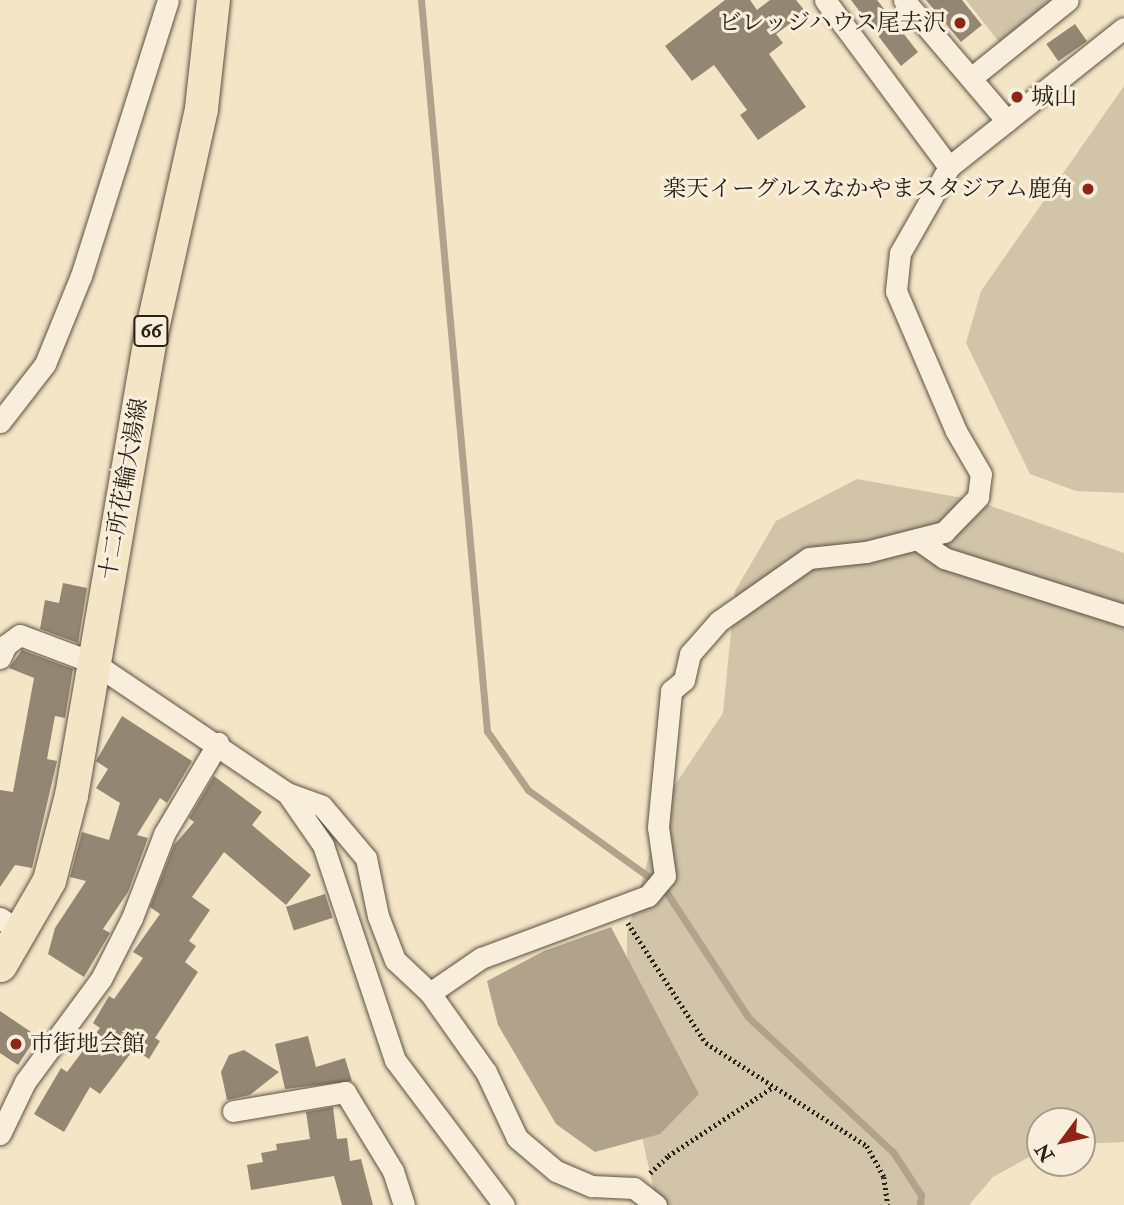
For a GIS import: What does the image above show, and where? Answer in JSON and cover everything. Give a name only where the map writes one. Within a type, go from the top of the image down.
[{"type":"main road","name":"十二所花輪大湯線","points":[[0,965],[10,925],[49,880],[71,795],[152,328],[201,108],[213,0]]},
{"type":"street","points":[[0,422],[46,364],[82,276],[168,0]]},
{"type":"street","points":[[825,0],[949,167]]},
{"type":"street","points":[[904,0],[1007,121]]},
{"type":"street","points":[[971,78],[1068,0]]},
{"type":"street","points":[[430,993],[481,958],[648,896],[665,876],[657,827],[671,691],[684,680],[691,654],[741,602],[809,558],[866,552],[944,532],[978,497],[981,474],[956,431],[896,290],[900,253],[949,167],[1124,28]]},
{"type":"street","points":[[917,539],[944,558],[1124,615]]},
{"type":"street","points":[[0,659],[6,645],[20,635],[94,663],[218,743],[287,793],[322,806],[366,858],[378,916],[395,960],[430,993],[486,1072],[517,1138],[556,1171],[592,1186],[634,1188],[656,1205]]},
{"type":"street","points":[[0,1134],[9,1092],[101,979],[132,918],[164,834],[218,743]]},
{"type":"street","points":[[287,793],[323,845],[395,1060],[504,1205]]},
{"type":"street","points":[[233,1111],[345,1093],[393,1171],[404,1205]]},
{"type":"path","points":[[619,909],[706,1043],[867,1146],[884,1177],[888,1205]]},
{"type":"path","points":[[634,1188],[668,1156],[773,1087]]},
{"type":"shaded area","points":[[966,0],[1056,0],[999,42]]},
{"type":"shaded area","name":"楽天イーグルスなかやまスタジアム鹿角","points":[[1124,86],[1124,493],[1076,491],[1030,474],[966,343],[981,291]]},
{"type":"shaded area","points":[[857,479],[974,500],[1124,553],[1124,1142],[1096,1143],[1096,1107],[1026,1107],[1026,1159],[993,1177],[969,1205],[657,1205],[626,1064],[627,933],[665,800],[723,713],[735,591],[776,521]]},
{"type":"shaded area","points":[[611,927],[699,1094],[660,1134],[595,1152],[556,1124],[498,1025],[487,981],[544,951]]},
{"type":"building","points":[[725,0],[750,0],[757,10],[770,0],[796,0],[806,12],[776,34],[783,43],[769,54],[806,107],[758,140],[740,115],[747,110],[714,65],[692,81],[665,46]]},
{"type":"building","points":[[851,0],[877,0],[918,52],[901,66]]},
{"type":"building","name":"ビレッジハウス尾去沢","points":[[926,0],[962,0],[982,25],[961,42]]},
{"type":"building","points":[[1075,24],[1087,41],[1058,61],[1046,44]]},
{"type":"building","points":[[63,583],[87,588],[78,643],[40,629],[45,600],[59,603]]},
{"type":"building","points":[[22,650],[73,669],[65,718],[55,716],[47,759],[57,761],[32,868],[15,865],[0,887],[0,790],[13,792],[34,678],[9,668]]},
{"type":"building","points":[[122,716],[192,761],[167,803],[160,798],[137,835],[148,838],[128,892],[103,929],[110,933],[84,977],[48,954],[55,928],[86,881],[70,877],[82,832],[109,840],[120,803],[96,788],[108,769],[96,761]]},
{"type":"building","points":[[214,776],[262,812],[252,825],[311,875],[286,905],[224,852],[192,897],[210,910],[189,941],[196,946],[185,962],[198,972],[155,1038],[160,1041],[149,1059],[134,1049],[100,1094],[90,1087],[64,1132],[34,1114],[61,1068],[67,1072],[100,1028],[93,1023],[109,996],[114,999],[143,958],[133,952],[160,914],[150,907],[174,845],[194,822],[189,818]]},
{"type":"building","points":[[325,894],[333,918],[294,930],[286,907]]},
{"type":"building","name":"市街地会館","points":[[0,1011],[37,1036],[18,1065],[0,1053]]},
{"type":"building","points":[[308,1036],[316,1067],[345,1058],[352,1081],[285,1089],[275,1044]]},
{"type":"building","points":[[244,1050],[279,1072],[250,1095],[227,1100],[221,1072],[229,1055]]},
{"type":"building","points":[[333,1107],[337,1139],[347,1138],[350,1161],[361,1159],[373,1205],[342,1205],[334,1176],[251,1190],[247,1165],[263,1162],[261,1153],[277,1150],[276,1144],[310,1139],[306,1112]]},
{"type":"waterway","points":[[421,0],[487,731],[528,790],[663,887],[748,1017],[893,1152],[921,1195],[920,1205]]},
{"type":"place","name":"ビレッジハウス尾去沢","points":[[960,23]]},
{"type":"place","name":"城山","points":[[1017,97]]},
{"type":"place","name":"楽天イーグルスなかやまスタジアム鹿角","points":[[1088,189]]},
{"type":"place","name":"市街地会館","points":[[16,1044]]}]
